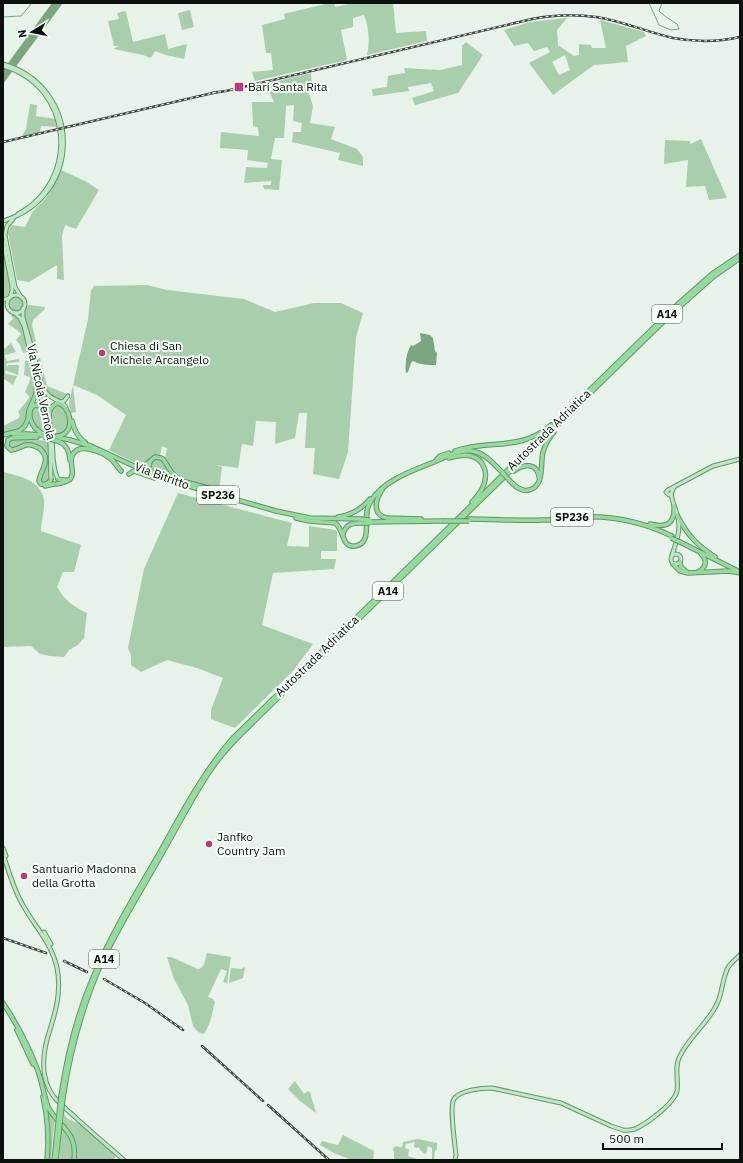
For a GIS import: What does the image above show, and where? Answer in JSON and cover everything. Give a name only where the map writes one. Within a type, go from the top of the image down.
[{"type":"highway","name":"Autostrada Adriatica","points":[[55,1160],[67,1058],[80,1010],[91,981],[108,944],[174,831],[208,769],[232,739],[695,288],[712,274],[740,255]]},
{"type":"highway","name":"Autostrada Adriatica","points":[[193,796],[210,771],[233,742],[690,296],[713,277],[740,258]]},
{"type":"highway","points":[[3,436],[15,433],[25,426],[28,419],[29,410],[36,394],[38,378]]},
{"type":"highway","name":"A14","points":[[539,482],[544,451],[549,439],[591,393]]},
{"type":"highway","points":[[49,421],[49,412],[53,406],[58,403],[63,405],[69,417],[70,427],[64,434],[55,437]]},
{"type":"highway","name":"A14","points":[[435,462],[440,456],[468,448],[511,444],[527,439],[549,427],[576,404]]},
{"type":"highway","points":[[44,436],[33,425],[30,414],[31,408],[35,405],[40,406],[46,417]]},
{"type":"highway","points":[[69,412],[74,430],[79,438],[84,442],[108,452],[111,455]]},
{"type":"highway","name":"Via Bitritto","points":[[3,436],[27,434],[55,437],[85,444],[151,474],[179,484],[283,513],[310,518],[361,521]]},
{"type":"highway","name":"Via Bitritto","points":[[3,436],[55,437],[97,451],[154,478],[184,488],[296,518],[318,521],[370,521]]},
{"type":"highway","points":[[37,437],[10,438],[7,442],[7,446],[11,450],[27,445],[40,449],[44,454],[45,461],[39,480],[41,484],[45,484],[50,482],[51,479]]},
{"type":"highway","points":[[55,437],[68,449],[71,472],[70,477],[67,480],[61,480],[58,478]]},
{"type":"highway","points":[[3,446],[12,452],[27,446],[39,450],[44,461],[38,477],[38,483],[44,486],[67,481],[71,478],[72,457],[76,451],[83,448],[97,451],[111,459],[121,470]]},
{"type":"highway","points":[[296,518],[309,521],[335,523],[340,527],[345,542],[352,546],[361,544],[366,536],[367,508],[375,495],[393,481],[419,468],[458,452],[472,451],[480,453],[519,488],[531,490],[535,488],[539,482]]},
{"type":"highway","name":"A14","points":[[435,462],[467,455],[475,457],[484,467],[486,479],[481,491],[451,526]]},
{"type":"highway","points":[[128,463],[141,467],[155,458],[161,458],[174,476],[178,479],[219,491]]},
{"type":"highway","points":[[150,461],[149,468],[153,473],[179,484]]},
{"type":"highway","name":"A14","points":[[487,494],[515,470],[522,466],[529,466],[536,469],[539,474],[539,482]]},
{"type":"highway","points":[[134,477],[130,474],[136,471],[154,478]]},
{"type":"highway","points":[[310,518],[336,518],[348,515],[359,509],[378,489],[387,485]]},
{"type":"highway","points":[[387,485],[377,499],[377,509],[380,515],[387,518],[421,519]]},
{"type":"highway","points":[[636,522],[666,525],[672,522],[674,505]]},
{"type":"highway","points":[[677,515],[694,542],[715,557]]},
{"type":"highway","name":"SP236","points":[[370,521],[541,520],[596,516],[618,518],[654,528],[715,557],[740,572]]},
{"type":"highway","name":"SP236","points":[[370,521],[421,519],[442,520]]},
{"type":"highway","name":"SP236","points":[[470,520],[542,522],[611,519],[630,522],[672,537]]},
{"type":"highway","points":[[342,535],[348,525],[361,521]]},
{"type":"highway","name":"SP236","points":[[681,541],[740,572]]},
{"type":"highway","points":[[693,548],[703,555],[706,562],[703,568],[697,573]]},
{"type":"highway","points":[[680,562],[681,567],[688,573]]},
{"type":"highway","points":[[673,564],[680,571],[688,573],[729,571],[740,572]]},
{"type":"highway","points":[[3,1003],[27,1045],[37,1070],[46,1101],[52,1113],[72,1138],[74,1160]]},
{"type":"highway","points":[[3,1007],[18,1031],[27,1050],[41,1089],[48,1129],[48,1160]]},
{"type":"main road","points":[[3,65],[21,71],[42,88],[55,106],[63,136],[63,156],[59,171],[50,188],[38,202],[8,223],[5,230],[15,286],[24,303],[23,308],[20,311],[14,312],[3,304]]},
{"type":"main road","points":[[3,65],[30,78],[40,89],[52,107],[59,125],[63,156]]},
{"type":"main road","points":[[3,220],[19,213],[33,203],[46,190],[58,167],[63,136]]},
{"type":"main road","points":[[3,220],[18,216]]},
{"type":"main road","points":[[3,240],[12,286],[12,291],[7,303],[8,309]]},
{"type":"main road","points":[[3,300],[14,295],[21,297]]},
{"type":"main road","name":"Via Nicola Vernola","points":[[23,308],[23,316],[49,421],[55,469],[58,478]]},
{"type":"main road","name":"Via Nicola Vernola","points":[[14,312],[22,322],[31,348]]},
{"type":"main road","points":[[38,378],[48,395],[56,401],[64,404],[69,412]]},
{"type":"main road","name":"Via Nicola Vernola","points":[[38,378],[50,444],[51,479]]},
{"type":"main road","points":[[61,402],[68,396]]},
{"type":"main road","points":[[676,546],[676,550],[680,557],[680,562],[678,564],[673,564],[670,560],[676,546],[679,531],[677,515],[669,492],[675,485],[713,466],[740,459]]},
{"type":"main road","points":[[53,477],[58,478],[56,484],[51,482],[53,477]]},
{"type":"main road","points":[[672,555],[678,555]]},
{"type":"main road","points":[[3,848],[13,879],[21,897],[30,914],[48,939],[58,962],[60,994],[46,1051],[45,1066],[47,1079],[52,1091],[72,1114]]},
{"type":"main road","points":[[3,854],[19,898],[29,916],[50,946],[56,962],[59,992],[44,1054],[43,1069],[47,1083],[52,1094],[66,1109],[124,1160]]},
{"type":"main road","points":[[455,1160],[456,1155],[451,1106],[454,1098],[460,1093],[464,1092],[492,1088],[557,1102],[623,1130],[631,1130],[638,1127],[660,1112],[670,1104],[675,1096],[677,1088],[676,1066],[680,1056],[715,1008],[721,995],[727,969],[730,964],[740,956]]},
{"type":"shaded area","points":[[52,3],[63,3],[3,84],[3,70]]},
{"type":"shaded area","points":[[334,3],[335,7],[353,3],[393,3],[396,33],[426,31],[427,41],[367,55],[368,35],[364,15],[353,18],[353,27],[341,30],[347,60],[255,81],[252,72],[273,70],[271,53],[266,53],[262,25],[285,19],[284,14]]},
{"type":"shaded area","points":[[190,10],[194,27],[182,30],[178,13]]},
{"type":"shaded area","points":[[125,11],[133,42],[165,34],[168,49],[187,44],[184,59],[155,51],[151,58],[114,49],[118,46],[114,46],[108,21],[119,19],[117,13]]},
{"type":"shaded area","points":[[567,18],[557,30],[558,45],[574,56],[579,55],[579,44],[591,45],[592,48],[606,48],[600,20],[644,32],[646,36],[626,46],[628,62],[594,65],[553,95],[529,63],[550,52],[547,47],[534,51],[528,43],[514,46],[504,30],[530,22]],"holes":[[[565,55],[570,70],[559,75],[552,62]]]},
{"type":"shaded area","points":[[466,42],[483,55],[458,93],[415,105],[412,98],[434,91],[431,83],[408,87],[409,91],[373,96],[372,89],[387,87],[388,76],[405,73],[404,68],[440,70],[462,65],[462,46]]},
{"type":"shaded area","points":[[311,73],[312,86],[307,88],[313,106],[310,123],[335,127],[331,139],[357,149],[363,157],[363,166],[338,160],[340,153],[292,142],[293,132],[301,132],[302,123],[293,121],[294,105],[286,106],[284,138],[275,138],[271,159],[282,160],[279,190],[264,189],[263,185],[271,185],[271,181],[244,183],[246,167],[267,168],[268,163],[247,160],[248,150],[220,148],[221,132],[259,136],[258,127],[253,126],[252,102],[274,102],[266,84]]},
{"type":"shaded area","points":[[30,104],[37,105],[36,116],[56,119],[58,127],[41,126],[40,133],[21,137],[26,129]]},
{"type":"shaded area","points":[[701,139],[727,198],[709,200],[705,186],[686,187],[688,160],[664,164],[665,140],[690,141],[690,144]]},
{"type":"shaded area","points":[[61,170],[85,181],[99,190],[76,229],[65,225],[62,236],[64,280],[57,279],[57,265],[29,282],[17,280],[8,233],[11,225],[25,227],[33,211],[46,198]]},
{"type":"shaded area","points":[[3,250],[11,289],[9,294],[3,299]]},
{"type":"shaded area","points":[[147,285],[167,290],[244,299],[275,312],[314,303],[341,303],[363,313],[356,337],[348,452],[339,479],[313,474],[315,448],[305,448],[307,413],[299,413],[295,438],[275,444],[276,422],[256,421],[253,446],[242,444],[238,468],[216,465],[222,467],[219,490],[183,480],[174,474],[165,458],[167,448],[162,446],[160,456],[152,456],[146,463],[139,465],[109,450],[126,415],[97,395],[73,385],[88,319],[91,290],[94,286]]},
{"type":"shaded area","points":[[16,296],[23,301],[24,304],[19,311],[16,312],[9,307],[8,304],[13,297]]},
{"type":"shaded area","points":[[29,305],[45,307],[45,309],[33,320],[32,325],[38,350],[34,351],[24,316],[25,310]]},
{"type":"shaded area","points":[[11,315],[16,315],[21,321],[28,352],[23,353],[16,340],[21,334],[8,324],[13,319]]},
{"type":"shaded area","points":[[420,333],[430,335],[433,338],[435,351],[437,353],[436,365],[421,364],[413,361],[408,372],[406,373],[408,352],[411,345],[413,346],[421,341]]},
{"type":"shaded area","points":[[11,343],[16,352],[5,355],[5,357],[7,361],[19,359],[19,362],[7,363],[6,365],[7,367],[8,365],[19,365],[18,375],[7,370],[5,372],[6,374],[17,376],[13,385],[4,379],[4,377],[3,378],[3,350]]},
{"type":"shaded area","points":[[40,358],[47,386],[67,394],[62,401],[48,395],[43,386],[36,359]]},
{"type":"shaded area","points":[[30,360],[36,384],[34,398],[30,409],[22,429],[3,434],[3,426],[19,418],[20,415],[18,412],[29,398],[25,392],[30,377],[24,375],[25,361]]},
{"type":"shaded area","points":[[73,385],[76,412],[71,413],[69,403]]},
{"type":"shaded area","points":[[57,405],[64,408],[67,414],[68,429],[61,434],[54,433],[50,417],[54,406]]},
{"type":"shaded area","points":[[32,407],[40,407],[43,412],[48,433],[43,433],[36,428],[30,414]]},
{"type":"shaded area","points":[[14,438],[49,441],[50,481],[47,483],[41,483],[40,481],[44,470],[44,455],[34,445],[10,449],[8,442]]},
{"type":"shaded area","points":[[155,459],[162,460],[172,476],[183,483],[157,475],[149,468],[150,461]]},
{"type":"shaded area","points":[[3,472],[22,477],[34,483],[39,488],[44,500],[41,531],[81,545],[74,572],[63,572],[57,587],[70,603],[87,613],[84,638],[78,645],[69,650],[64,657],[40,654],[31,646],[3,647]]},
{"type":"shaded area","points":[[178,493],[292,523],[287,546],[309,547],[309,526],[336,530],[337,532],[337,551],[321,551],[321,559],[336,559],[334,569],[273,573],[262,625],[313,644],[293,671],[235,728],[211,719],[211,710],[223,678],[197,668],[167,660],[141,672],[131,665],[131,655],[128,648],[144,569]]},
{"type":"shaded area","points":[[207,953],[231,957],[227,983],[223,982],[227,971],[221,969],[208,997],[213,999],[215,1002],[210,1022],[205,1033],[202,1034],[193,1026],[188,1005],[174,979],[167,957],[171,957],[200,969],[203,966]]},
{"type":"shaded area","points":[[245,967],[243,978],[229,983],[231,968],[241,969]]},
{"type":"shaded area","points":[[295,1081],[304,1094],[308,1091],[310,1092],[316,1113],[288,1089]]},
{"type":"shaded area","points":[[46,1104],[55,1120],[51,1160],[49,1160],[50,1128]]},
{"type":"shaded area","points":[[64,1114],[68,1119],[80,1124],[116,1154],[115,1158],[112,1160],[75,1160],[70,1132],[63,1123]]},
{"type":"shaded area","points":[[62,1128],[70,1143],[72,1160],[59,1160]]},
{"type":"shaded area","points":[[343,1135],[374,1151],[373,1160],[352,1160],[336,1154],[320,1145],[322,1141],[338,1145]]},
{"type":"shaded area","points":[[418,1139],[437,1143],[434,1160],[432,1160],[432,1148],[428,1146],[425,1154],[419,1147],[414,1147],[415,1142],[406,1144],[405,1147],[406,1149],[409,1149],[408,1156],[420,1160],[394,1160],[393,1148],[396,1146],[402,1147],[403,1142]]},
{"type":"waterway","points":[[3,17],[21,16],[32,3]]},
{"type":"waterway","points":[[649,3],[659,25],[671,30],[679,29],[677,24],[659,11],[662,3]]},
{"type":"railway","points":[[212,93],[226,91],[532,19],[564,15],[588,16],[615,21],[673,38],[715,41],[740,37]]},
{"type":"railway","points":[[3,142],[217,92]]},
{"type":"railway","points":[[3,938],[46,953]]},
{"type":"railway","points":[[64,961],[87,972]]},
{"type":"railway","points":[[104,979],[145,1003],[183,1030]]},
{"type":"railway","points":[[202,1046],[263,1101]]},
{"type":"railway","points":[[268,1105],[329,1160]]},
{"type":"place","name":"Bari Santa Rita","points":[[239,87]]},
{"type":"place","name":"Chiesa di San Michele Arcangelo","points":[[102,353]]},
{"type":"place","name":"Janfko Country Jam","points":[[209,844]]},
{"type":"place","name":"Santuario Madonna della Grotta","points":[[24,876]]}]
